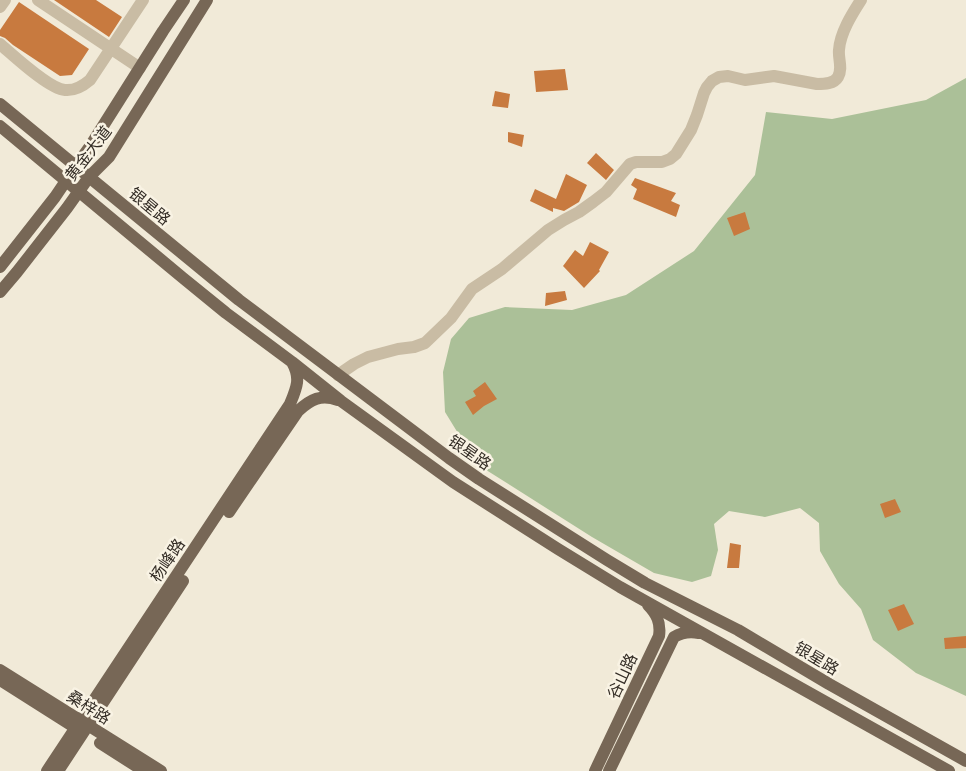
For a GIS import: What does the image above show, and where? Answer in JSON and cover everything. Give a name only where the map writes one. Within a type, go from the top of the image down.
[{"type":"main road","name":"黄金大道","points":[[0,266],[92,145],[184,0]]},
{"type":"main road","name":"黄金大道","points":[[0,292],[23,265],[89,177],[110,157],[207,0]]},
{"type":"main road","name":"银星路","points":[[0,104],[239,300],[456,463],[645,583],[738,630],[966,761]]},
{"type":"main road","name":"银星路","points":[[0,126],[190,284],[340,401],[453,482],[566,554],[640,598],[949,771]]},
{"type":"main road","name":"杨峰路","points":[[58,771],[82,727],[290,404],[295,392],[298,376],[292,362]]},
{"type":"main road","name":"杨峰路","points":[[47,771],[82,727],[291,420],[304,405],[312,400],[327,397],[340,401]]},
{"type":"main road","name":"谷山路","points":[[596,771],[659,636],[660,630],[657,616],[640,598]]},
{"type":"main road","name":"谷山路","points":[[609,771],[674,637],[686,632],[708,635]]},
{"type":"main road","name":"桑梓路","points":[[0,670],[144,771]]},
{"type":"main road","name":"桑梓路","points":[[0,680],[161,771]]},
{"type":"street","points":[[0,7],[5,0]]},
{"type":"street","points":[[38,0],[140,68]]},
{"type":"street","points":[[0,44],[47,83],[65,90],[74,89],[83,86],[90,80],[144,0]]},
{"type":"street","points":[[338,375],[368,357],[414,347],[425,342],[451,318],[472,289],[502,269],[548,230],[579,212],[606,192],[630,164],[636,162],[662,162],[670,159],[676,154],[691,130],[707,86],[712,81],[719,77],[728,76],[745,80],[774,76],[822,84],[835,81],[839,75],[840,61],[838,50],[848,22],[861,0]]},
{"type":"green space","points":[[966,78],[966,696],[916,673],[873,640],[861,609],[839,584],[820,551],[819,523],[800,508],[765,517],[729,511],[714,524],[718,550],[711,576],[692,582],[654,573],[592,537],[483,468],[472,456],[445,412],[443,372],[451,339],[469,318],[505,307],[572,310],[626,295],[694,251],[755,175],[766,112],[832,119],[926,100]]},
{"type":"building","points":[[54,0],[96,0],[122,17],[109,37]]},
{"type":"building","points":[[19,2],[89,49],[72,75],[60,76],[0,36],[0,30]]},
{"type":"building","points":[[565,69],[568,90],[536,92],[534,71]]},
{"type":"building","points":[[495,91],[510,94],[508,108],[492,106]]},
{"type":"building","points":[[508,132],[524,135],[522,147],[508,142]]},
{"type":"building","points":[[596,153],[614,170],[606,180],[587,163]]},
{"type":"building","points":[[566,174],[587,185],[579,202],[564,211],[553,208],[553,212],[530,201],[535,189],[556,199]]},
{"type":"building","points":[[635,178],[676,193],[671,201],[680,205],[676,217],[633,199],[637,189],[631,185]]},
{"type":"building","points":[[745,212],[750,229],[734,236],[727,218]]},
{"type":"building","points":[[590,242],[609,252],[600,271],[584,288],[563,266],[575,250],[583,256]]},
{"type":"building","points":[[565,291],[567,300],[545,306],[546,293]]},
{"type":"building","points":[[485,382],[497,399],[473,415],[465,402],[476,396],[473,391]]},
{"type":"building","points":[[895,499],[901,512],[885,518],[880,504]]},
{"type":"building","points":[[730,543],[741,545],[739,568],[727,568]]},
{"type":"building","points":[[904,604],[914,624],[898,631],[888,610]]},
{"type":"building","points":[[966,636],[966,648],[945,649],[944,638]]}]
